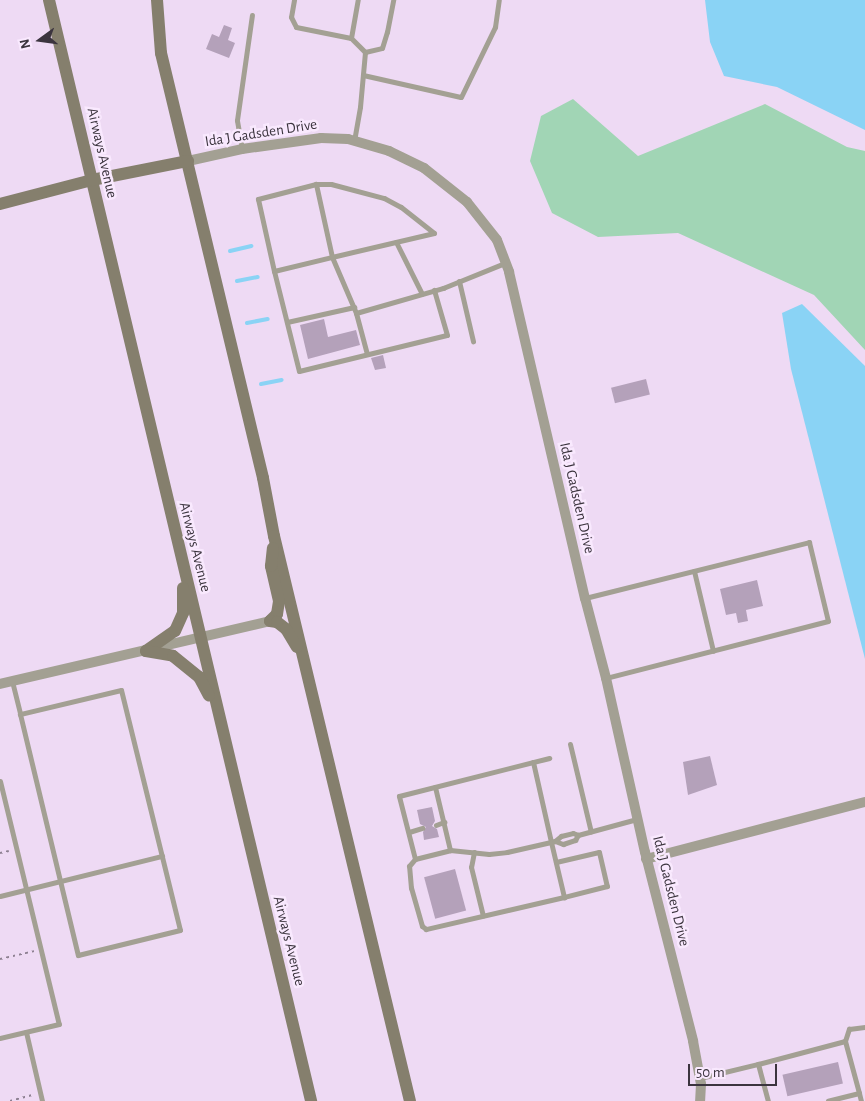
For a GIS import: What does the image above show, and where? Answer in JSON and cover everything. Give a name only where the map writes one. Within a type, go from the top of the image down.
[{"type":"main road","name":"Airways Avenue","points":[[49,0],[182,568],[201,637],[215,706],[311,1101]]},
{"type":"main road","points":[[157,0],[161,53],[263,478],[274,536],[410,1101]]},
{"type":"main road","points":[[0,204],[92,180],[188,161]]},
{"type":"main road","points":[[270,621],[277,614],[279,601],[271,566],[274,536]]},
{"type":"main road","points":[[146,651],[174,631],[184,613],[182,568]]},
{"type":"main road","points":[[270,621],[277,622],[286,629],[303,656]]},
{"type":"main road","points":[[146,651],[174,656],[199,677],[215,706]]},
{"type":"street","name":"Ida J Gadsden Drive","points":[[188,161],[242,149],[321,138],[354,141],[389,150],[424,168],[468,202],[497,240],[506,263],[585,598],[606,678],[646,859],[693,1041],[700,1078],[700,1101]]},
{"type":"street","points":[[0,684],[270,621]]},
{"type":"street","points":[[646,859],[865,802]]},
{"type":"lane","points":[[294,0],[291,16],[296,27],[351,38],[365,52],[354,141]]},
{"type":"lane","points":[[351,38],[358,0]]},
{"type":"lane","points":[[365,52],[382,48],[388,32],[393,0]]},
{"type":"lane","points":[[363,75],[461,96],[495,27],[498,0]]},
{"type":"lane","points":[[242,149],[237,120],[252,15]]},
{"type":"lane","points":[[316,184],[332,257],[355,310],[367,354]]},
{"type":"lane","points":[[274,271],[434,233],[401,207],[384,198],[331,184],[316,184],[258,199],[274,271],[299,371],[447,335],[434,290]]},
{"type":"lane","points":[[396,242],[422,294]]},
{"type":"lane","points":[[287,322],[355,310],[422,294],[506,263]]},
{"type":"lane","points":[[459,281],[473,341]]},
{"type":"lane","points":[[585,598],[809,542],[828,621],[606,678]]},
{"type":"lane","points":[[694,571],[714,651]]},
{"type":"lane","points":[[12,681],[78,955],[180,930],[122,690],[20,714]]},
{"type":"lane","points":[[570,744],[592,832]]},
{"type":"lane","points":[[415,859],[399,796],[549,758]]},
{"type":"lane","points":[[532,762],[553,841],[564,897]]},
{"type":"lane","points":[[0,781],[59,1024],[0,1038]]},
{"type":"lane","points":[[435,787],[450,850]]},
{"type":"lane","points":[[556,862],[599,852],[607,886],[426,929],[422,926],[411,888],[409,866],[415,859],[450,850],[489,854],[507,852],[553,841],[563,844],[575,840],[578,835],[637,818]]},
{"type":"lane","points":[[436,825],[444,822]]},
{"type":"lane","points":[[408,832],[422,828]]},
{"type":"lane","points":[[474,852],[471,868],[483,916]]},
{"type":"lane","points":[[0,896],[162,856]]},
{"type":"lane","points":[[861,1101],[845,1041],[850,1029],[865,1027]]},
{"type":"lane","points":[[26,1032],[42,1101]]},
{"type":"lane","points":[[700,1078],[845,1041]]},
{"type":"lane","points":[[758,1064],[768,1101]]},
{"type":"lane","points":[[828,1101],[858,1093]]},
{"type":"path","points":[[0,959],[41,949]]},
{"type":"path","points":[[10,1101],[40,1093]]},
{"type":"green space","points":[[573,99],[638,156],[765,104],[847,147],[865,151],[865,350],[814,295],[678,233],[598,237],[552,213],[530,161],[541,116]]},
{"type":"water","points":[[705,0],[865,0],[865,130],[777,87],[724,76],[710,42]]},
{"type":"water","points":[[802,304],[865,366],[865,659],[791,369],[782,313]]},
{"type":"building","points":[[224,25],[232,28],[228,40],[235,43],[229,58],[206,49],[212,34],[219,37]]},
{"type":"building","points":[[324,319],[328,337],[356,330],[360,345],[308,359],[300,325]]},
{"type":"building","points":[[383,355],[386,368],[375,370],[371,358]]},
{"type":"building","points":[[646,379],[650,395],[615,403],[611,388]]},
{"type":"building","points":[[757,580],[763,606],[746,610],[748,621],[738,623],[736,613],[726,615],[720,589]]},
{"type":"building","points":[[710,756],[717,785],[688,795],[683,762]]},
{"type":"building","points":[[432,807],[435,821],[432,826],[437,829],[439,837],[424,840],[423,832],[426,827],[420,824],[417,810]]},
{"type":"building","points":[[455,869],[466,911],[435,919],[424,877]]},
{"type":"building","points":[[838,1062],[843,1083],[787,1096],[782,1075]]},
{"type":"waterway","points":[[230,251],[251,246]]},
{"type":"waterway","points":[[237,281],[258,277]]},
{"type":"waterway","points":[[247,323],[268,319]]},
{"type":"waterway","points":[[261,384],[282,380]]}]
